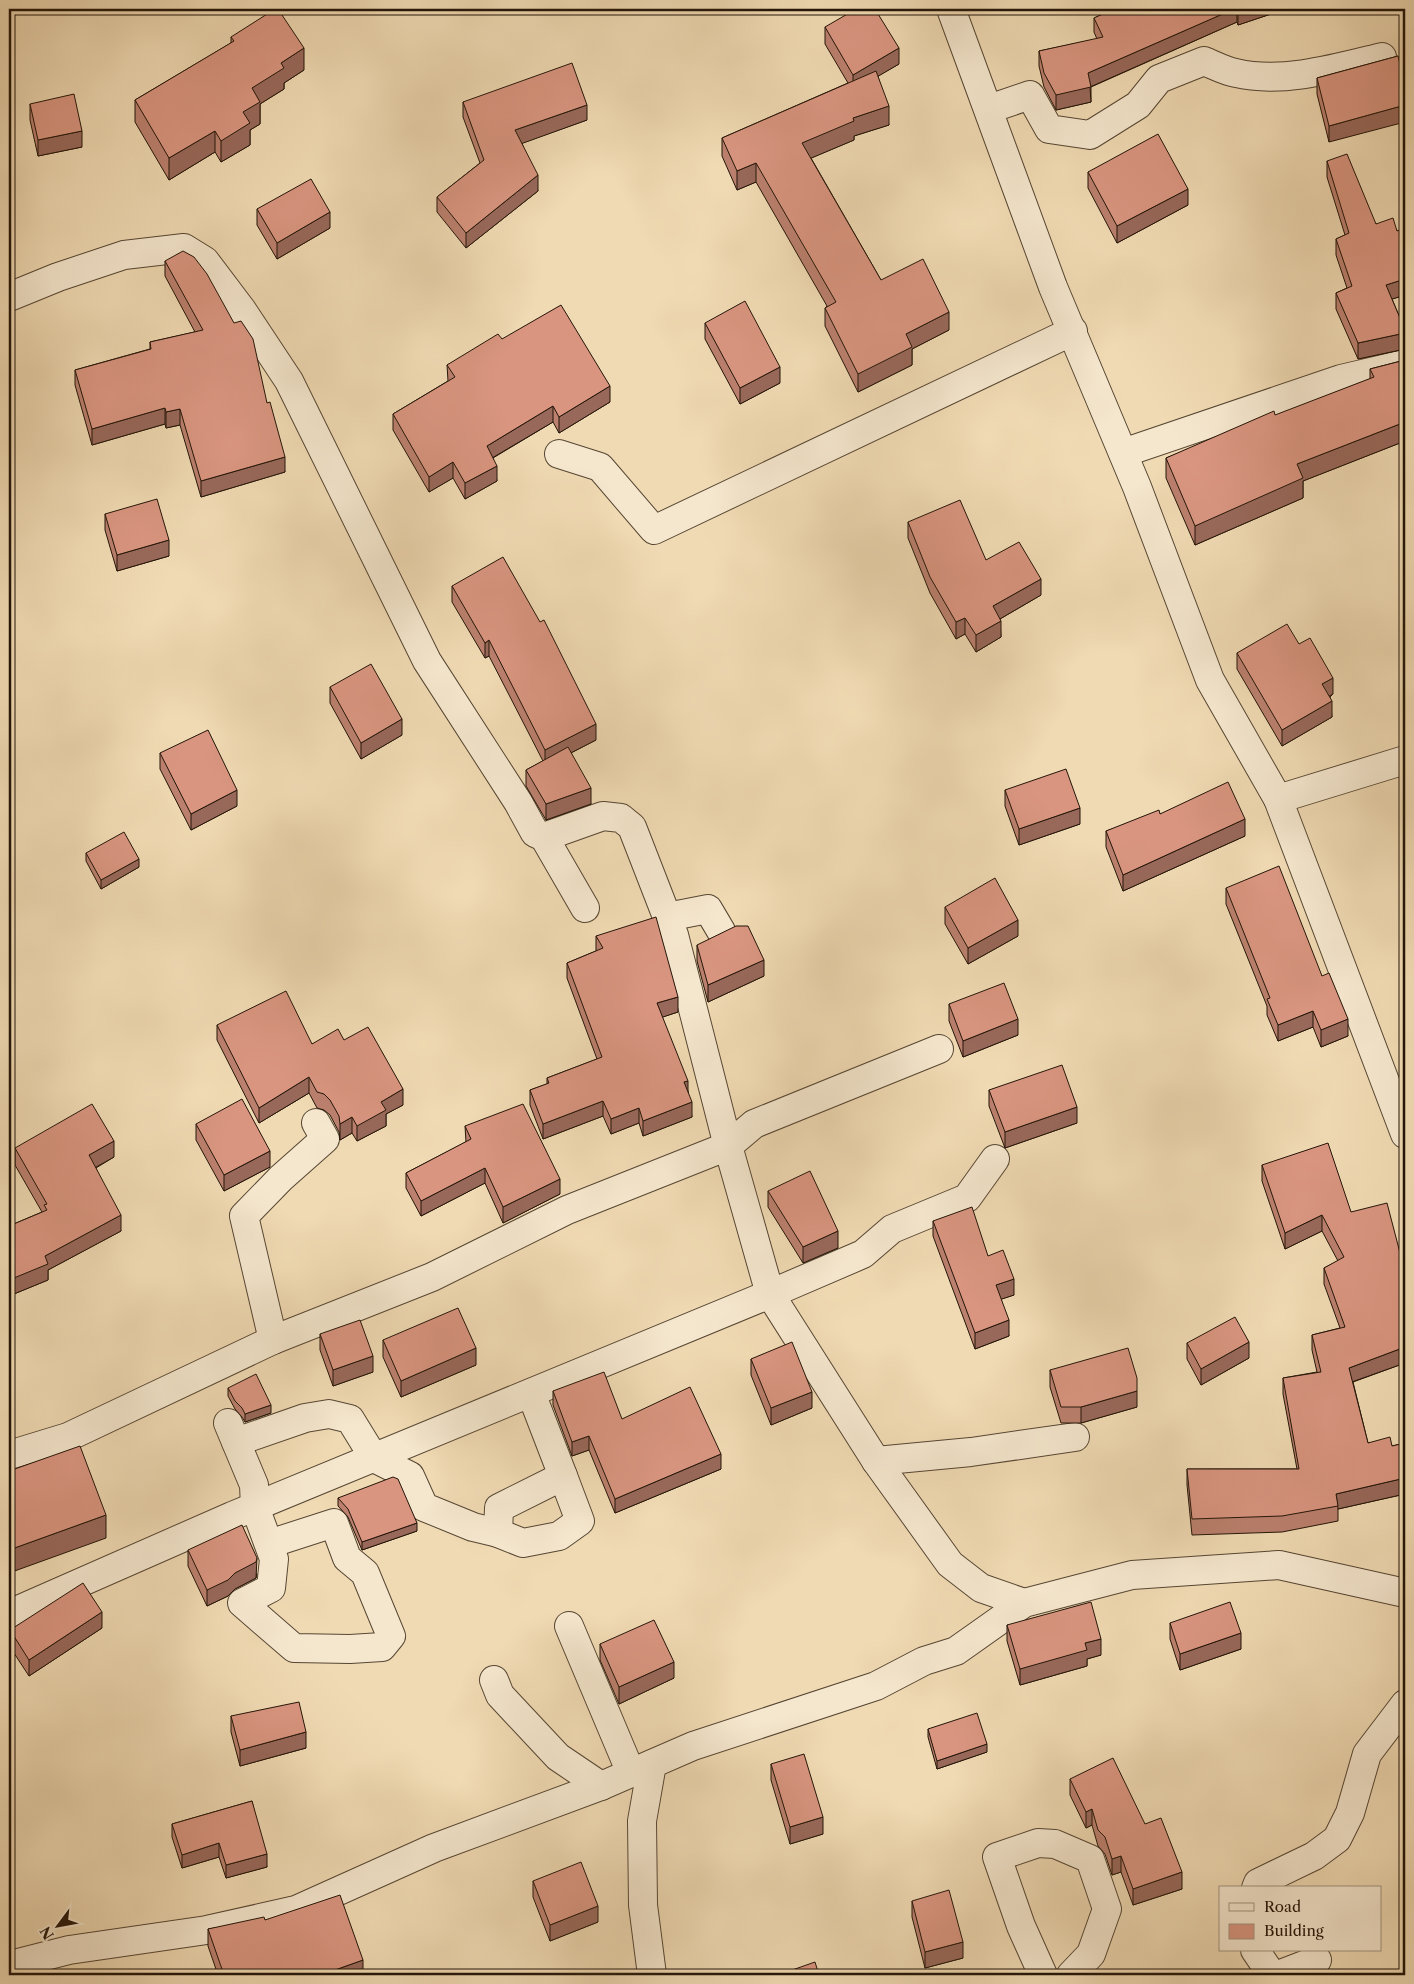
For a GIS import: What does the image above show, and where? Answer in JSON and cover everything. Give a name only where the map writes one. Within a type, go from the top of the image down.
[{"type":"street","points":[[951,9],[1053,287],[1123,453],[1210,680],[1278,799],[1405,1134]]},
{"type":"street","points":[[989,109],[1030,95],[1049,129],[1090,134],[1138,105],[1158,80],[1204,61],[1237,73],[1277,77],[1344,66],[1382,57]]},
{"type":"street","points":[[9,297],[58,277],[124,255],[184,248],[205,262],[242,310],[289,381],[427,661],[518,802],[535,833],[544,837],[585,908]]},
{"type":"street","points":[[559,454],[600,467],[654,530],[1073,331]]},
{"type":"street","points":[[1123,453],[1341,379],[1405,364]]},
{"type":"street","points":[[1278,799],[1405,760]]},
{"type":"street","points":[[544,837],[603,816],[621,818],[632,827],[674,935],[728,1146],[770,1294],[876,1461],[950,1564],[981,1588],[1024,1603]]},
{"type":"street","points":[[667,916],[708,909],[721,931]]},
{"type":"street","points":[[9,1455],[68,1437],[272,1340],[432,1277],[567,1210],[728,1146],[754,1124],[940,1048]]},
{"type":"street","points":[[272,1340],[244,1216],[281,1178],[325,1139],[316,1123]]},
{"type":"street","points":[[9,1614],[255,1507],[863,1254],[892,1230],[967,1198],[996,1159]]},
{"type":"street","points":[[269,1544],[334,1523],[347,1558],[365,1573],[391,1636],[382,1647],[350,1649],[294,1648],[242,1603],[271,1588],[274,1559],[255,1507],[254,1485],[232,1432],[329,1414],[350,1419],[374,1458],[410,1476],[424,1506],[473,1527],[523,1542],[559,1536],[580,1521],[531,1393]]},
{"type":"street","points":[[876,1461],[971,1452],[1075,1437]]},
{"type":"street","points":[[498,1533],[499,1508],[529,1491],[563,1476]]},
{"type":"street","points":[[12,1961],[69,1950],[207,1930],[296,1910],[434,1848],[601,1786],[693,1746],[876,1686],[924,1661],[956,1651],[1024,1603],[1132,1575],[1279,1565],[1405,1593]]},
{"type":"street","points":[[569,1626],[641,1769],[643,1905],[652,1975]]},
{"type":"street","points":[[494,1680],[500,1695],[558,1758],[601,1786]]},
{"type":"street","points":[[1257,1886],[1258,1883],[1314,1856],[1337,1839],[1350,1813],[1367,1754],[1405,1704]]},
{"type":"street","points":[[1043,1975],[1021,1926],[997,1857],[1038,1844],[1054,1844],[1090,1859],[1107,1909],[1091,1954],[1071,1975]]},
{"type":"street","points":[[1256,1952],[1272,1975]]},
{"type":"street","points":[[1278,1975],[1317,1960]]},
{"type":"building","points":[[275,9],[278,9],[304,48],[281,63],[284,68],[252,88],[260,102],[243,112],[250,123],[221,141],[215,131],[169,158],[135,100],[234,41],[231,37]]},
{"type":"building","points":[[856,9],[875,9],[899,48],[853,75],[825,27]]},
{"type":"building","points":[[1114,9],[1234,9],[1088,73],[1091,87],[1056,95],[1044,73],[1039,51],[1103,37],[1094,18]]},
{"type":"building","points":[[1398,56],[1405,83],[1405,105],[1329,126],[1317,78]]},
{"type":"building","points":[[572,63],[587,105],[515,130],[538,175],[466,233],[437,197],[484,160],[463,102]]},
{"type":"building","points":[[876,71],[889,106],[853,118],[854,121],[802,143],[881,280],[923,259],[949,312],[906,334],[912,347],[858,374],[825,308],[836,302],[756,163],[737,171],[722,138]]},
{"type":"building","points":[[74,94],[82,131],[38,140],[30,104]]},
{"type":"building","points":[[1158,134],[1188,189],[1117,226],[1088,172]]},
{"type":"building","points":[[1347,154],[1376,224],[1393,218],[1397,231],[1405,228],[1405,279],[1386,285],[1405,333],[1358,343],[1336,293],[1352,286],[1336,239],[1349,233],[1327,161]]},
{"type":"building","points":[[311,179],[330,212],[277,243],[257,209]]},
{"type":"building","points":[[183,251],[194,257],[207,274],[234,323],[241,321],[253,339],[267,403],[270,402],[285,457],[201,481],[180,409],[166,412],[165,408],[92,429],[75,370],[151,349],[150,342],[203,330],[165,261]]},
{"type":"building","points":[[745,301],[780,367],[740,388],[705,323]]},
{"type":"building","points":[[561,305],[610,386],[559,417],[553,406],[487,446],[497,466],[465,483],[453,462],[429,477],[393,414],[455,377],[447,365],[498,334],[502,339]]},
{"type":"building","points":[[1405,360],[1405,422],[1297,464],[1303,478],[1195,526],[1166,458],[1274,411],[1275,415],[1374,377],[1370,369]]},
{"type":"building","points":[[157,499],[169,540],[117,555],[105,514]]},
{"type":"building","points":[[960,500],[986,560],[1019,542],[1041,579],[993,606],[1001,621],[976,635],[965,618],[956,622],[930,577],[908,522]]},
{"type":"building","points":[[503,557],[540,622],[544,620],[596,724],[545,750],[489,640],[485,643],[452,586]]},
{"type":"building","points":[[1287,624],[1299,644],[1310,638],[1333,678],[1322,684],[1332,701],[1282,730],[1237,653]]},
{"type":"building","points":[[371,664],[402,719],[361,743],[330,687]]},
{"type":"building","points":[[208,730],[237,790],[191,814],[160,753]]},
{"type":"building","points":[[568,747],[591,788],[546,804],[526,770]]},
{"type":"building","points":[[1066,769],[1080,808],[1019,829],[1005,790]]},
{"type":"building","points":[[1228,782],[1245,819],[1123,875],[1106,831],[1159,810],[1160,814]]},
{"type":"building","points":[[124,832],[139,859],[101,880],[86,853]]},
{"type":"building","points":[[1279,866],[1322,976],[1329,973],[1348,1019],[1321,1030],[1313,1011],[1278,1025],[1267,999],[1270,998],[1226,888]]},
{"type":"building","points":[[995,878],[1018,920],[968,948],[945,907]]},
{"type":"building","points":[[656,917],[678,997],[657,1003],[688,1081],[684,1082],[692,1102],[643,1121],[639,1108],[611,1119],[603,1101],[543,1124],[530,1090],[549,1083],[547,1078],[602,1057],[567,963],[603,948],[596,936]]},
{"type":"building","points":[[736,926],[748,926],[764,960],[708,985],[697,945]]},
{"type":"building","points":[[1004,983],[1018,1019],[963,1041],[949,1004]]},
{"type":"building","points":[[286,991],[312,1044],[338,1029],[344,1040],[368,1027],[403,1089],[381,1102],[386,1110],[357,1126],[352,1117],[340,1124],[339,1116],[330,1100],[324,1094],[317,1092],[309,1077],[259,1108],[217,1025]]},
{"type":"building","points":[[1062,1065],[1077,1107],[1005,1132],[989,1090]]},
{"type":"building","points":[[242,1099],[270,1151],[224,1175],[196,1124]]},
{"type":"building","points":[[92,1104],[114,1141],[89,1155],[121,1215],[45,1256],[48,1264],[9,1280],[9,1226],[47,1210],[44,1205],[47,1204],[15,1148]]},
{"type":"building","points":[[523,1104],[560,1179],[503,1207],[485,1168],[421,1201],[406,1173],[471,1139],[465,1126]]},
{"type":"building","points":[[1328,1143],[1351,1212],[1387,1203],[1405,1272],[1405,1347],[1349,1368],[1368,1443],[1390,1437],[1392,1446],[1405,1443],[1405,1478],[1336,1494],[1338,1506],[1282,1516],[1192,1519],[1187,1469],[1299,1469],[1283,1378],[1321,1372],[1312,1335],[1345,1327],[1324,1268],[1344,1257],[1322,1215],[1285,1233],[1262,1165]]},
{"type":"building","points":[[810,1171],[838,1231],[803,1247],[768,1191]]},
{"type":"building","points":[[972,1207],[988,1256],[1003,1250],[1014,1279],[996,1285],[1009,1320],[975,1333],[933,1221]]},
{"type":"building","points":[[458,1308],[476,1348],[401,1381],[383,1340]]},
{"type":"building","points":[[1235,1317],[1249,1342],[1201,1369],[1187,1343]]},
{"type":"building","points":[[360,1320],[373,1356],[333,1370],[320,1334]]},
{"type":"building","points":[[792,1342],[812,1392],[771,1408],[751,1359]]},
{"type":"building","points":[[1128,1348],[1137,1378],[1137,1391],[1081,1407],[1061,1407],[1050,1370]]},
{"type":"building","points":[[604,1372],[622,1419],[690,1387],[721,1454],[615,1499],[589,1436],[572,1442],[553,1391]]},
{"type":"building","points":[[256,1374],[271,1405],[245,1414],[228,1388]]},
{"type":"building","points":[[80,1446],[106,1515],[9,1550],[9,1471]]},
{"type":"building","points":[[393,1477],[398,1479],[417,1523],[362,1542],[348,1509],[338,1498]]},
{"type":"building","points":[[242,1525],[257,1558],[256,1562],[235,1573],[228,1580],[207,1590],[188,1550]]},
{"type":"building","points":[[83,1583],[102,1612],[29,1660],[10,1630]]},
{"type":"building","points":[[1091,1602],[1101,1639],[1085,1643],[1087,1650],[1020,1669],[1007,1625]]},
{"type":"building","points":[[1230,1602],[1241,1633],[1180,1654],[1170,1623]]},
{"type":"building","points":[[654,1620],[674,1662],[619,1687],[600,1644]]},
{"type":"building","points":[[299,1702],[306,1732],[240,1750],[231,1716]]},
{"type":"building","points":[[977,1713],[987,1744],[937,1761],[928,1729]]},
{"type":"building","points":[[804,1754],[823,1817],[790,1827],[771,1764]]},
{"type":"building","points":[[1113,1758],[1145,1824],[1161,1818],[1182,1872],[1133,1889],[1121,1856],[1112,1859],[1105,1837],[1098,1830],[1092,1809],[1086,1812],[1070,1779]]},
{"type":"building","points":[[252,1801],[267,1854],[226,1865],[219,1843],[182,1855],[172,1824]]},
{"type":"building","points":[[581,1862],[598,1906],[550,1925],[533,1881]]},
{"type":"building","points":[[949,1890],[963,1942],[925,1952],[912,1901]]},
{"type":"building","points":[[340,1895],[363,1960],[321,1975],[224,1975],[208,1929],[264,1917],[265,1920]]},
{"type":"building","points":[[815,1962],[819,1975],[778,1975]]}]
